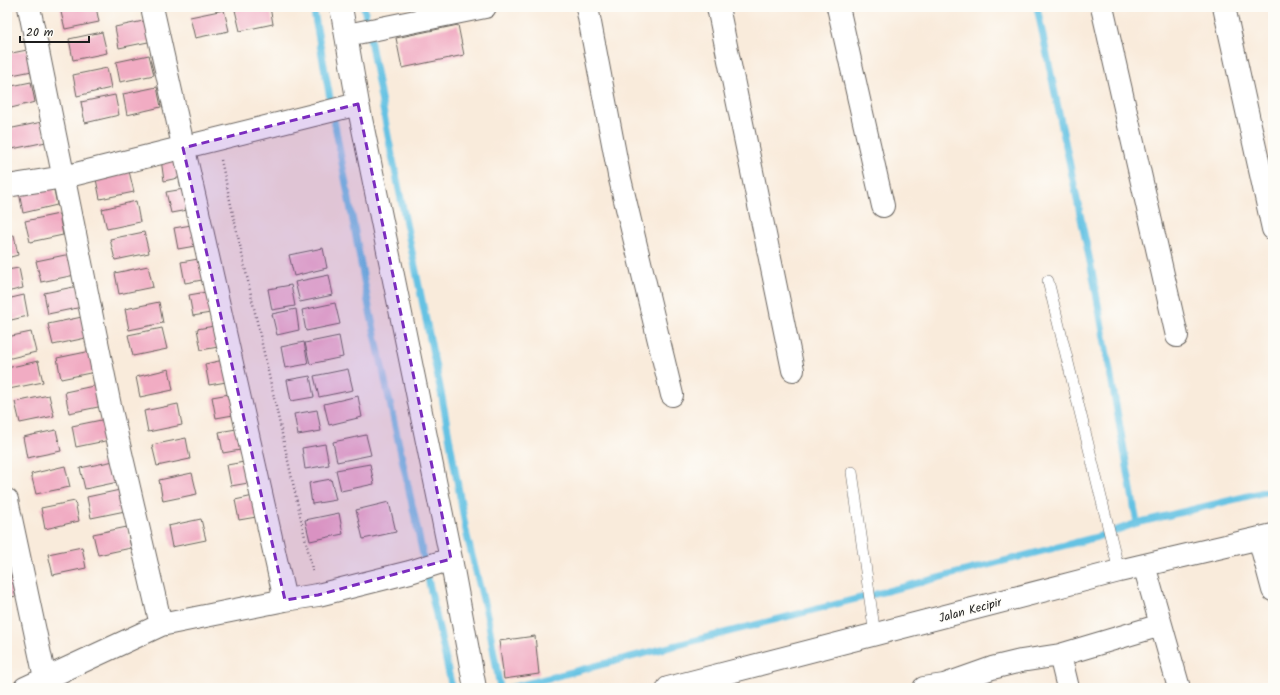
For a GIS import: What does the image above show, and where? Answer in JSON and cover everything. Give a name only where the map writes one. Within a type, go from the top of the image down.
[{"type":"street","points":[[29,7],[110,406],[161,625]]},
{"type":"street","points":[[152,7],[285,600]]},
{"type":"street","points":[[341,7],[354,34],[349,107],[443,561],[475,688]]},
{"type":"street","points":[[354,34],[463,9],[485,7]]},
{"type":"street","points":[[587,7],[619,175],[672,395]]},
{"type":"street","points":[[718,7],[793,370]]},
{"type":"street","points":[[838,7],[883,206]]},
{"type":"street","points":[[1102,7],[1177,336]]},
{"type":"street","points":[[1224,7],[1273,229]]},
{"type":"street","points":[[7,186],[64,177],[349,107]]},
{"type":"street","points":[[7,500],[45,678]]},
{"type":"street","points":[[1266,536],[1273,590]]},
{"type":"street","name":"Jalan Kecipir","points":[[668,688],[724,681],[875,635],[1119,571],[1266,536]]},
{"type":"street","points":[[24,688],[161,625],[285,600],[318,595],[410,572],[443,561]]},
{"type":"street","points":[[1144,565],[1179,688]]},
{"type":"street","points":[[937,687],[992,668],[1021,661],[1060,655],[1162,625]]},
{"type":"street","points":[[1060,655],[1068,688]]},
{"type":"lane","points":[[1048,281],[1119,571]]},
{"type":"lane","points":[[852,472],[875,635]]},
{"type":"path","points":[[217,140],[318,595]]},
{"type":"highlighted area","points":[[358,104],[451,559],[318,595],[285,600],[183,148]]},
{"type":"building","points":[[96,7],[99,22],[65,29],[60,8]]},
{"type":"building","points":[[250,7],[270,7],[273,24],[240,31],[235,10]]},
{"type":"building","points":[[224,10],[229,31],[195,38],[190,17]]},
{"type":"building","points":[[148,20],[153,41],[119,48],[115,27]]},
{"type":"building","points":[[458,25],[464,55],[402,68],[396,38]]},
{"type":"building","points":[[102,32],[107,53],[73,60],[69,39]]},
{"type":"building","points":[[27,50],[32,71],[7,76],[7,54]]},
{"type":"building","points":[[149,55],[154,75],[120,82],[116,62]]},
{"type":"building","points":[[107,68],[111,88],[77,96],[73,75]]},
{"type":"building","points":[[31,82],[35,102],[7,109],[7,87]]},
{"type":"building","points":[[157,87],[161,107],[127,115],[123,94]]},
{"type":"building","points":[[115,95],[119,115],[85,123],[81,102]]},
{"type":"building","points":[[42,122],[46,142],[12,149],[8,129]]},
{"type":"building","points":[[183,156],[187,176],[164,181],[161,159]]},
{"type":"building","points":[[129,171],[134,192],[100,199],[96,179]]},
{"type":"building","points":[[53,185],[57,205],[23,213],[19,192]]},
{"type":"building","points":[[190,188],[193,209],[171,213],[166,192]]},
{"type":"building","points":[[136,201],[140,222],[107,229],[102,209]]},
{"type":"building","points":[[59,214],[63,235],[30,242],[25,221]]},
{"type":"building","points":[[197,224],[201,245],[178,249],[174,228]]},
{"type":"building","points":[[144,232],[149,253],[115,260],[110,239]]},
{"type":"building","points":[[14,235],[18,255],[7,258],[7,236]]},
{"type":"building","points":[[323,248],[327,268],[294,276],[289,255]]},
{"type":"building","points":[[70,254],[75,275],[41,282],[36,261]]},
{"type":"building","points":[[204,258],[208,279],[185,283],[181,262]]},
{"type":"building","points":[[148,266],[153,287],[119,294],[115,273]]},
{"type":"building","points":[[19,268],[23,288],[7,292],[7,270]]},
{"type":"building","points":[[329,275],[333,295],[300,302],[295,282]]},
{"type":"building","points":[[291,285],[295,306],[272,310],[268,289]]},
{"type":"building","points":[[78,286],[82,307],[48,314],[44,293]]},
{"type":"building","points":[[212,291],[216,312],[193,316],[189,295]]},
{"type":"building","points":[[24,295],[28,316],[7,321],[7,299]]},
{"type":"building","points":[[159,302],[163,323],[129,330],[125,309]]},
{"type":"building","points":[[335,303],[340,324],[306,331],[302,310]]},
{"type":"building","points":[[296,309],[299,330],[277,335],[272,314]]},
{"type":"building","points":[[82,317],[86,338],[53,345],[48,324]]},
{"type":"building","points":[[220,325],[224,346],[201,350],[197,329]]},
{"type":"building","points":[[162,328],[167,349],[133,356],[128,335]]},
{"type":"building","points":[[31,332],[36,352],[7,359],[7,337]]},
{"type":"building","points":[[339,336],[343,357],[310,364],[305,343]]},
{"type":"building","points":[[304,342],[308,364],[285,368],[281,347]]},
{"type":"building","points":[[91,351],[95,372],[61,379],[57,358]]},
{"type":"building","points":[[228,359],[232,381],[209,385],[205,364]]},
{"type":"building","points":[[38,361],[43,382],[9,389],[7,368]]},
{"type":"building","points":[[169,369],[173,390],[140,397],[136,377]]},
{"type":"building","points":[[348,369],[353,390],[319,397],[314,376]]},
{"type":"building","points":[[310,376],[314,397],[291,401],[287,380]]},
{"type":"building","points":[[98,385],[103,406],[69,413],[65,392]]},
{"type":"building","points":[[235,393],[239,414],[216,418],[212,397]]},
{"type":"building","points":[[49,395],[54,416],[20,423],[15,402]]},
{"type":"building","points":[[358,396],[362,417],[329,425],[324,404]]},
{"type":"building","points":[[178,404],[182,425],[148,432],[144,411]]},
{"type":"building","points":[[317,410],[321,431],[298,435],[294,414]]},
{"type":"building","points":[[106,419],[110,440],[76,447],[72,426]]},
{"type":"building","points":[[242,428],[246,449],[223,453],[219,432]]},
{"type":"building","points":[[56,430],[61,451],[27,458],[23,437]]},
{"type":"building","points":[[366,435],[371,455],[337,462],[333,442]]},
{"type":"building","points":[[186,438],[190,459],[157,466],[152,445]]},
{"type":"building","points":[[325,444],[329,465],[305,469],[302,448]]},
{"type":"building","points":[[114,461],[118,482],[85,489],[80,468]]},
{"type":"building","points":[[250,461],[254,482],[231,486],[227,465]]},
{"type":"building","points":[[370,464],[374,484],[341,491],[336,470]]},
{"type":"building","points":[[65,466],[70,487],[36,494],[31,474]]},
{"type":"building","points":[[192,473],[197,494],[163,501],[159,480]]},
{"type":"building","points":[[331,479],[336,500],[312,504],[309,483]]},
{"type":"building","points":[[120,490],[125,511],[91,518],[87,497]]},
{"type":"building","points":[[258,495],[262,516],[239,520],[235,500]]},
{"type":"building","points":[[75,501],[79,521],[45,529],[41,508]]},
{"type":"building","points":[[389,502],[396,532],[363,539],[356,510]]},
{"type":"building","points":[[339,513],[343,534],[310,541],[305,520]]},
{"type":"building","points":[[201,519],[206,540],[172,547],[168,526]]},
{"type":"building","points":[[127,527],[131,548],[98,555],[93,534]]},
{"type":"building","points":[[82,547],[86,568],[53,575],[48,554]]},
{"type":"building","points":[[11,575],[16,596],[7,598],[7,576]]},
{"type":"building","points":[[535,636],[539,674],[504,679],[499,641]]},
{"type":"waterway","points":[[313,7],[369,307],[452,688]]},
{"type":"waterway","points":[[364,7],[389,141],[442,397],[467,536],[488,619],[500,688]]},
{"type":"waterway","points":[[1037,7],[1093,276],[1137,523],[1273,490]]},
{"type":"waterway","points":[[510,688],[1097,537],[1137,523]]}]
